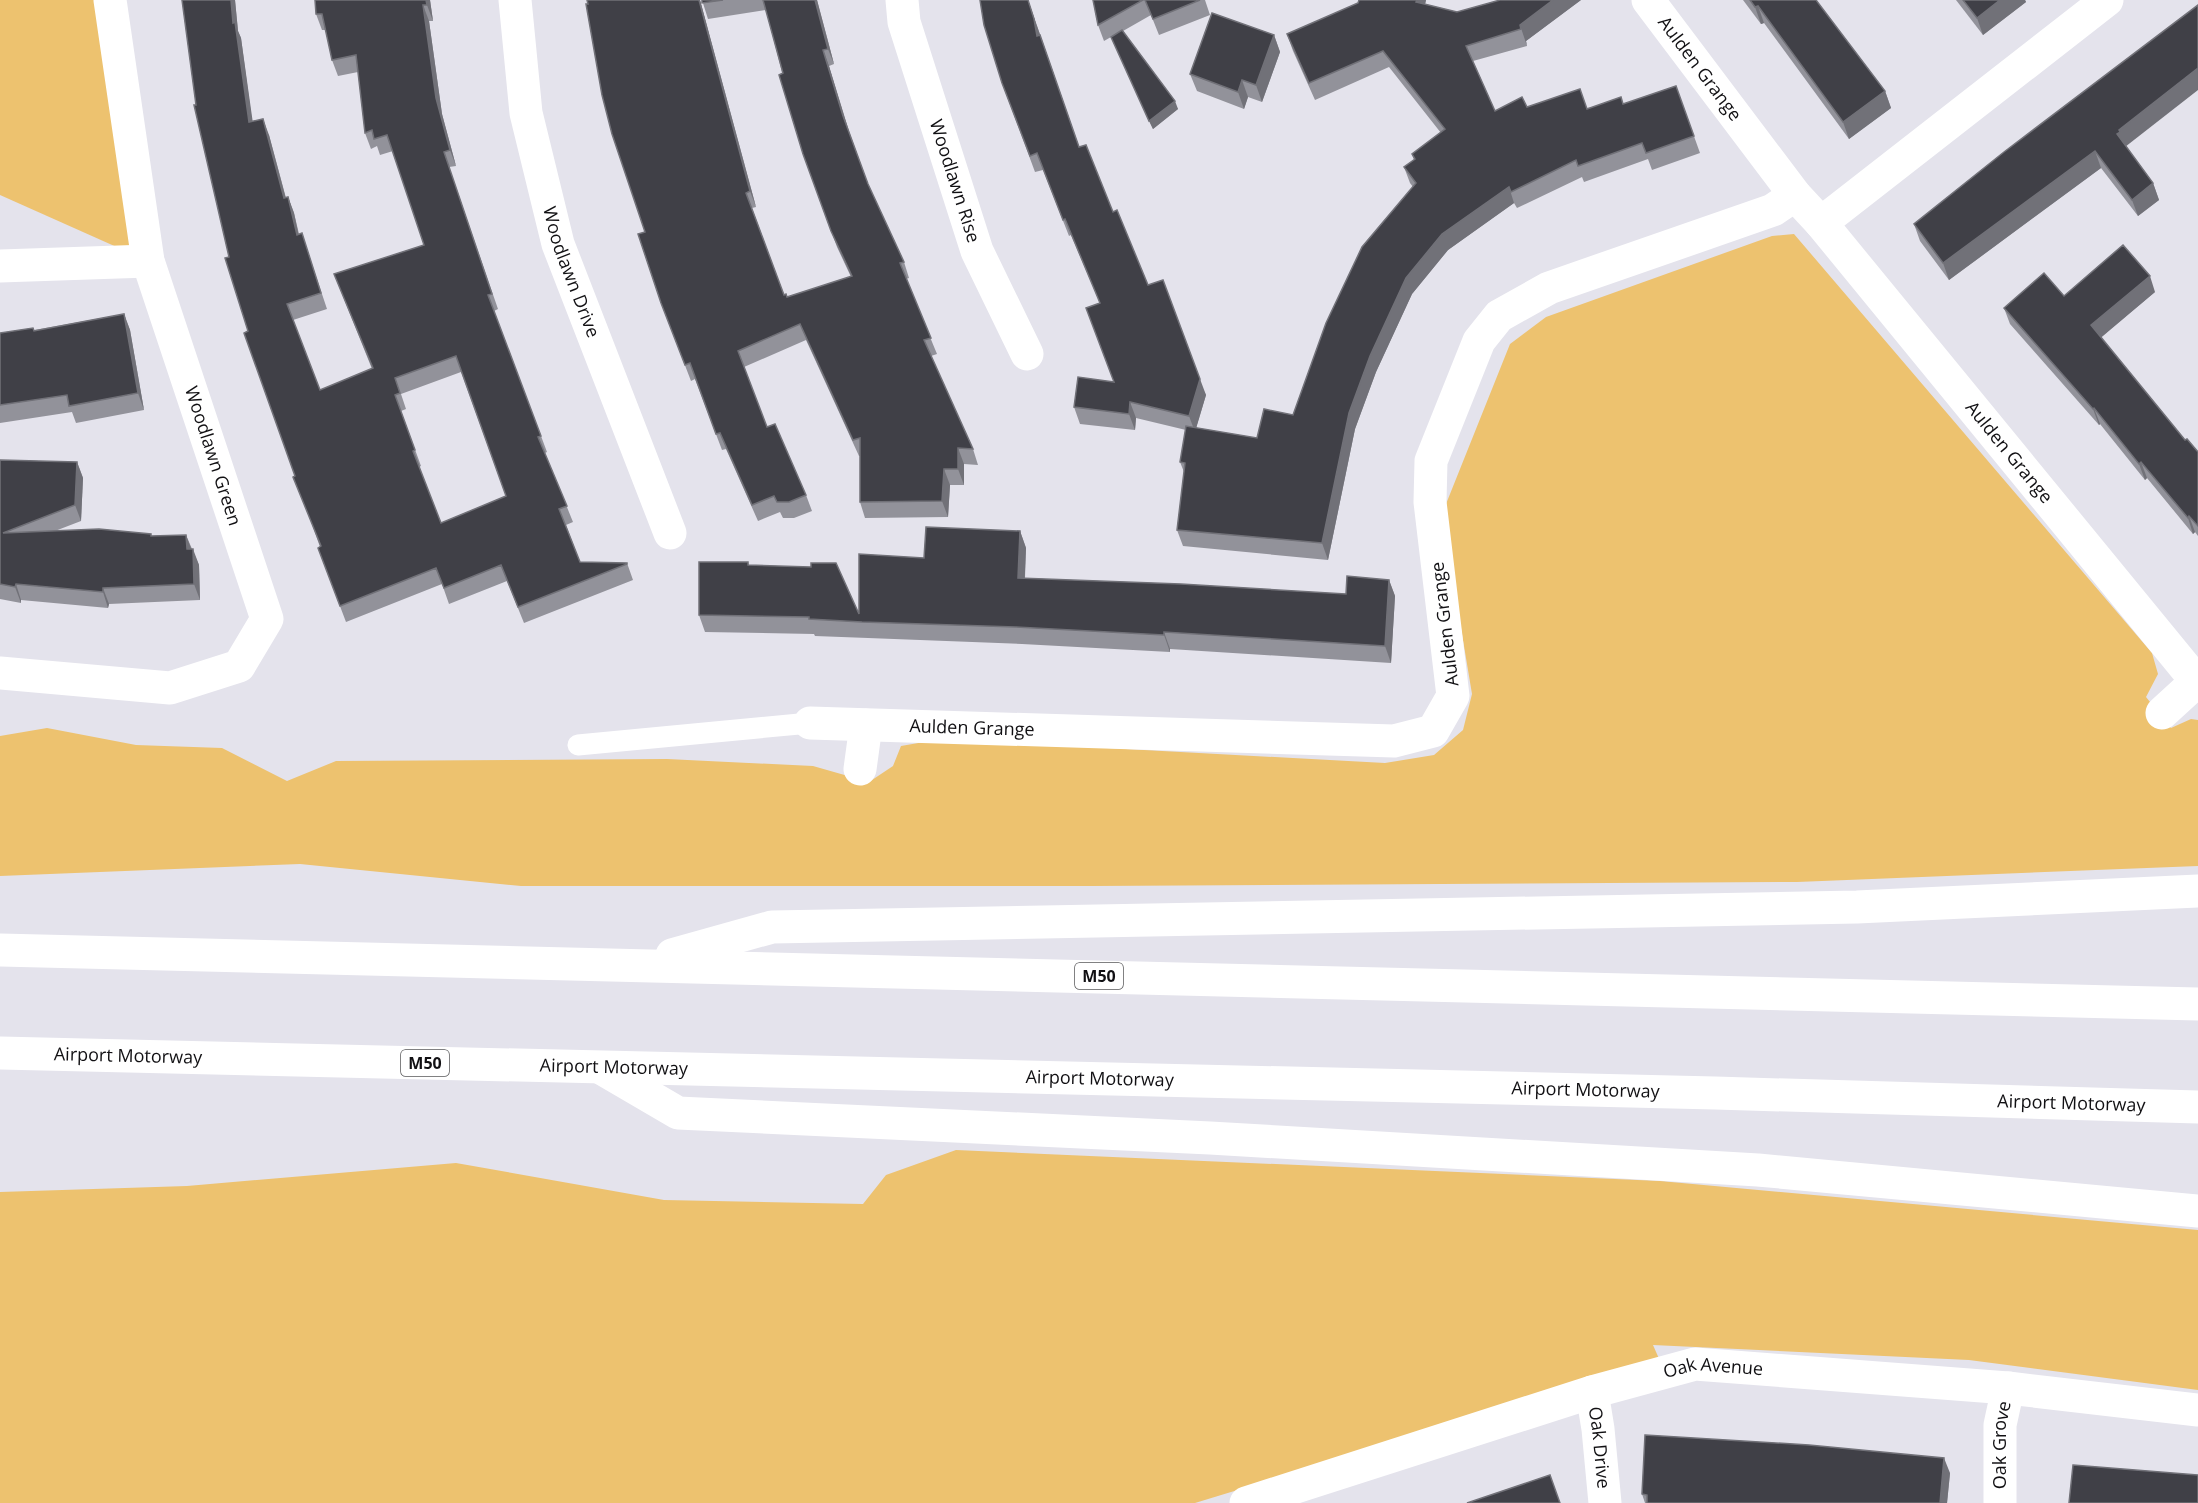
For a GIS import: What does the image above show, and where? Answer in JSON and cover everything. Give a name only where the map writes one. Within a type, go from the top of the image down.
[{"type":"main road","name":"Woodlawn Green","points":[[0,673],[170,688],[239,666],[267,619],[148,261],[110,0]]},
{"type":"main road","name":"Woodlawn Drive","points":[[515,0],[526,113],[558,244],[670,533]]},
{"type":"main road","name":"Woodlawn Rise","points":[[902,0],[904,22],[977,251],[1027,354]]},
{"type":"main road","name":"Aulden Grange","points":[[1648,0],[1795,195],[1821,223],[2197,682],[2162,713]]},
{"type":"main road","points":[[1821,223],[2107,0]]},
{"type":"main road","name":"Aulden Grange","points":[[810,723],[1394,741],[1433,731],[1453,696],[1430,502],[1431,461],[1479,341],[1499,316],[1549,288],[1773,210],[1795,195]]},
{"type":"main road","points":[[0,266],[148,261]]},
{"type":"main road","points":[[860,769],[866,725]]},
{"type":"main road","points":[[639,965],[772,927],[1857,907],[2198,891]]},
{"type":"main road","name":"M50","points":[[0,950],[2198,1004]]},
{"type":"main road","name":"Airport Motorway","points":[[0,1053],[1703,1093],[2198,1107]]},
{"type":"main road","points":[[599,1067],[678,1113],[1210,1138],[1758,1170],[2198,1211]]},
{"type":"main road","name":"Oak Avenue","points":[[1246,1503],[1592,1392],[1695,1364],[2008,1388],[2198,1410]]},
{"type":"main road","name":"Oak Grove","points":[[2000,1503],[2000,1425],[2008,1388]]},
{"type":"main road","name":"Oak Drive","points":[[1592,1392],[1605,1503]]},
{"type":"lane","points":[[578,745],[810,723]]},
{"type":"shaded area","points":[[0,0],[113,0],[148,261],[0,195]]},
{"type":"shaded area","points":[[1794,234],[2152,653],[2158,674],[2146,697],[2171,728],[2191,719],[2198,720],[2198,866],[1797,882],[1093,886],[521,886],[300,864],[0,876],[0,736],[47,728],[136,745],[222,748],[287,781],[336,761],[667,759],[813,766],[869,782],[893,766],[901,746],[924,742],[979,741],[1385,763],[1434,755],[1463,730],[1472,694],[1460,622],[1446,504],[1510,344],[1546,317],[1772,236]]},
{"type":"shaded area","points":[[956,1150],[1660,1181],[2198,1230],[2198,1390],[1969,1360],[1653,1345],[1660,1361],[1195,1503],[0,1503],[0,1192],[187,1186],[456,1163],[664,1200],[863,1204],[886,1175]]},
{"type":"building","points":[[182,0],[231,0],[249,122],[263,119],[284,198],[288,197],[297,235],[302,233],[321,293],[287,304],[320,390],[373,368],[334,274],[424,245],[387,135],[374,139],[372,130],[365,133],[356,55],[332,60],[322,14],[316,14],[315,0],[426,0],[427,5],[423,5],[436,98],[450,150],[444,152],[492,294],[488,295],[541,436],[538,437],[567,506],[559,509],[580,562],[627,564],[518,607],[501,565],[444,588],[436,568],[340,606],[318,548],[321,546],[293,477],[295,476],[244,333],[248,331],[225,258],[229,257],[194,105],[196,105]],"holes":[[[456,356],[506,496],[441,523],[413,451],[415,450],[395,395],[400,393],[395,378]]]},
{"type":"building","points":[[587,0],[699,0],[750,191],[746,193],[784,295],[786,294],[787,297],[852,276],[831,231],[803,154],[779,75],[783,73],[763,0],[815,0],[828,49],[823,50],[843,116],[868,184],[904,262],[900,263],[931,338],[924,340],[973,449],[958,448],[958,469],[944,469],[942,501],[860,502],[860,438],[853,440],[800,324],[738,351],[767,427],[775,424],[806,495],[789,502],[777,502],[774,496],[752,505],[720,433],[716,434],[690,363],[685,365],[638,234],[645,232],[612,134],[602,95]]},
{"type":"building","points":[[702,0],[723,0],[702,3]]},
{"type":"building","points":[[980,0],[1028,0],[1037,36],[1040,35],[1079,147],[1086,145],[1113,212],[1117,210],[1148,285],[1163,280],[1200,379],[1189,416],[1130,402],[1129,414],[1074,407],[1078,377],[1114,382],[1086,308],[1100,303],[1065,219],[1063,220],[1037,153],[1030,156],[1002,83],[984,25]]},
{"type":"building","points":[[1093,0],[1143,0],[1098,25]]},
{"type":"building","points":[[1145,0],[1200,0],[1153,19]]},
{"type":"building","points":[[1359,0],[1417,0],[1416,2],[1457,12],[1500,0],[1553,0],[1520,25],[1521,29],[1466,46],[1495,111],[1522,97],[1527,107],[1580,89],[1587,109],[1621,97],[1623,104],[1676,86],[1694,136],[1646,153],[1642,143],[1578,166],[1576,160],[1511,192],[1509,187],[1442,234],[1406,278],[1370,356],[1349,413],[1322,543],[1177,530],[1185,463],[1180,462],[1186,426],[1257,438],[1264,409],[1293,415],[1326,323],[1362,247],[1416,183],[1404,167],[1415,159],[1412,154],[1445,129],[1383,51],[1309,83],[1287,34],[1358,3]]},
{"type":"building","points":[[1750,0],[1816,0],[1885,91],[1843,122],[1758,6],[1755,7]]},
{"type":"building","points":[[1963,0],[2000,0],[1977,18]]},
{"type":"building","points":[[2198,5],[2198,68],[2119,130],[2117,134],[2153,183],[2132,200],[2095,151],[1943,263],[1914,224],[2004,152]]},
{"type":"building","points":[[1212,13],[1274,35],[1256,85],[1242,80],[1238,92],[1190,74]]},
{"type":"building","points":[[1122,30],[1175,101],[1149,121],[1111,37]]},
{"type":"building","points":[[2123,245],[2150,276],[2091,325],[2185,440],[2187,439],[2198,452],[2198,526],[2189,516],[2188,518],[2141,462],[2139,464],[2094,408],[2004,308],[2044,273],[2064,296]]},
{"type":"building","points":[[124,314],[138,393],[69,406],[67,395],[0,405],[0,333],[33,328],[34,331]]},
{"type":"building","points":[[0,460],[77,462],[75,505],[3,533],[99,529],[151,534],[151,536],[186,535],[187,549],[193,549],[194,584],[103,588],[103,592],[16,584],[15,587],[0,584]]},
{"type":"building","points":[[926,527],[1020,531],[1018,578],[1181,584],[1346,594],[1347,576],[1389,580],[1385,646],[1164,632],[1164,635],[862,622],[809,619],[809,617],[699,615],[699,562],[748,562],[748,565],[811,567],[811,563],[836,563],[859,614],[859,554],[924,558]]},
{"type":"building","points":[[1645,1435],[1809,1445],[1944,1458],[1940,1503],[1647,1503],[1647,1495],[1642,1494]]},
{"type":"building","points":[[2073,1465],[2198,1475],[2198,1503],[2069,1503]]},
{"type":"building","points":[[1550,1475],[1560,1503],[1467,1503]]}]
